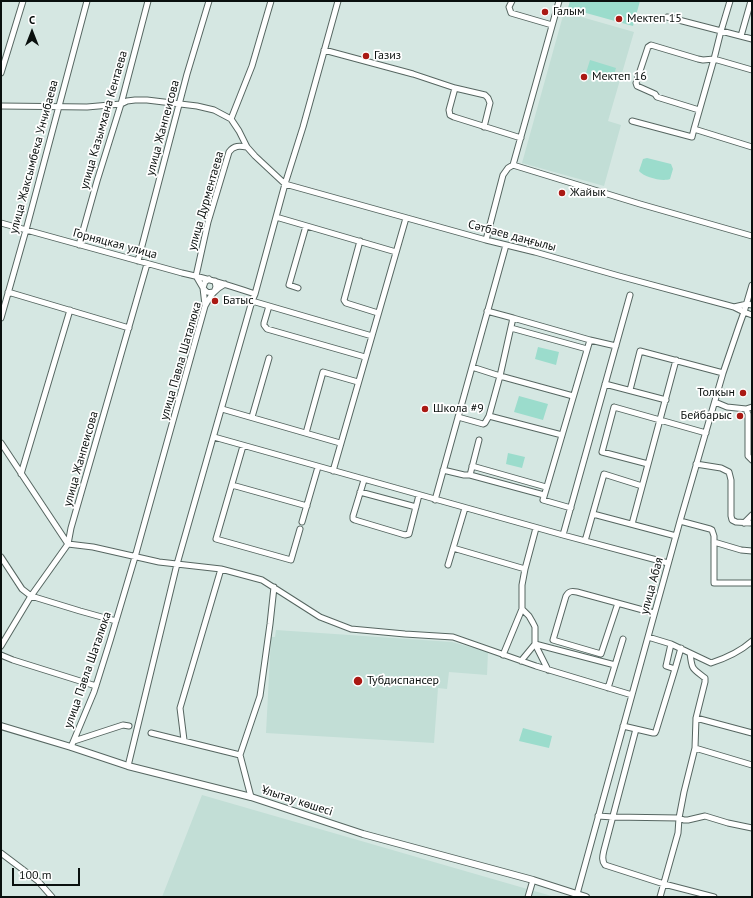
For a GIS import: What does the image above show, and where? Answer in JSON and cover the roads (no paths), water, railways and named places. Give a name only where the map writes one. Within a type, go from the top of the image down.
[{"type":"main road","name":"Ұлытау көшесі","points":[[1,726],[128,766],[251,797],[363,834],[533,880],[586,897]]},
{"type":"street","points":[[1,73],[24,1]]},
{"type":"street","name":"улица Жаксымбека Унчибаева","points":[[1,318],[87,1]]},
{"type":"street","name":"улица Казымхана Кентаева","points":[[79,245],[121,104],[148,1]]},
{"type":"street","name":"улица Жанпеисова","points":[[138,261],[209,1]]},
{"type":"street","points":[[231,119],[252,66],[271,1]]},
{"type":"street","points":[[128,766],[177,564],[255,294],[285,184],[303,128],[338,1]]},
{"type":"street","points":[[512,1],[509,7],[511,13],[552,25]]},
{"type":"street","points":[[486,240],[503,175],[508,168],[513,165],[559,1]]},
{"type":"street","points":[[632,121],[692,137],[730,1]]},
{"type":"street","points":[[741,36],[751,1]]},
{"type":"street","points":[[667,17],[752,39]]},
{"type":"street","points":[[699,110],[657,97],[655,94],[637,86],[636,84],[648,47],[651,45],[698,59],[714,59],[752,70]]},
{"type":"street","points":[[324,50],[413,74],[485,96],[488,98],[490,103],[484,127]]},
{"type":"street","points":[[455,88],[449,110],[450,115],[521,138]]},
{"type":"street","points":[[1,106],[87,107],[121,104],[135,100],[147,100],[197,106],[214,110],[231,119],[240,131],[247,146],[255,156],[285,184]]},
{"type":"street","points":[[694,130],[752,147]]},
{"type":"street","name":"улица Дурментаева","points":[[196,276],[208,222],[229,152],[236,146],[247,146]]},
{"type":"street","points":[[513,165],[640,204],[752,236]]},
{"type":"street","name":"Сәтбаев даңғылы","points":[[285,184],[734,307],[752,315]]},
{"type":"street","points":[[276,217],[396,252]]},
{"type":"street","points":[[332,471],[406,218]]},
{"type":"street","name":"Горняцкая улица","points":[[1,223],[225,284]]},
{"type":"street","points":[[298,288],[289,285],[306,226]]},
{"type":"street","points":[[360,241],[344,300],[346,303],[378,313]]},
{"type":"street","points":[[435,500],[506,245]]},
{"type":"street","name":"улица Жанпеисова","points":[[1,646],[31,596],[68,544],[71,528],[147,264]]},
{"type":"street","points":[[196,276],[206,292],[209,293],[214,292],[216,287],[215,281]]},
{"type":"street","points":[[205,306],[203,288],[205,282],[209,279]]},
{"type":"street","points":[[225,284],[255,294]]},
{"type":"street","name":"улица Павла Шаталюка","points":[[71,747],[96,686],[135,557],[205,306],[211,295],[218,287],[225,284]]},
{"type":"street","name":"улица Абая","points":[[577,894],[696,464],[723,374],[744,312],[749,304],[752,285]]},
{"type":"street","points":[[8,292],[129,328]]},
{"type":"street","points":[[563,535],[630,295]]},
{"type":"street","points":[[252,301],[372,336]]},
{"type":"street","points":[[734,307],[749,304]]},
{"type":"street","points":[[269,306],[264,323],[266,328],[365,358]]},
{"type":"street","points":[[21,474],[70,310]]},
{"type":"street","points":[[487,311],[616,346]]},
{"type":"street","points":[[458,417],[483,424],[489,416],[514,318]]},
{"type":"street","points":[[511,328],[587,349]]},
{"type":"street","points":[[571,508],[543,500],[590,340]]},
{"type":"street","points":[[630,390],[640,351],[723,374]]},
{"type":"street","points":[[252,418],[269,358]]},
{"type":"street","points":[[632,524],[676,360]]},
{"type":"street","points":[[472,367],[573,396]]},
{"type":"street","points":[[306,433],[323,372],[358,382]]},
{"type":"street","points":[[605,384],[666,400]]},
{"type":"street","points":[[715,402],[749,414]]},
{"type":"street","points":[[648,464],[602,452],[614,407],[706,433]]},
{"type":"street","points":[[752,407],[749,414],[748,456],[752,460]]},
{"type":"street","points":[[222,409],[340,443]]},
{"type":"street","points":[[489,416],[562,436]]},
{"type":"street","points":[[214,437],[435,500],[668,563]]},
{"type":"street","points":[[470,475],[479,440]]},
{"type":"street","points":[[1,443],[68,544],[93,547],[159,562],[221,569],[262,580],[320,617],[351,629],[453,637],[548,670],[632,695]]},
{"type":"street","points":[[243,446],[216,539],[291,560],[300,529]]},
{"type":"street","points":[[696,464],[721,468],[729,472],[731,480],[731,518],[734,522],[752,523]]},
{"type":"street","points":[[472,466],[546,487]]},
{"type":"street","points":[[302,522],[318,467]]},
{"type":"street","points":[[443,470],[470,475],[544,495]]},
{"type":"street","points":[[585,541],[604,474],[642,486]]},
{"type":"street","points":[[364,480],[353,519],[405,535],[409,534],[419,495]]},
{"type":"street","points":[[232,485],[307,506]]},
{"type":"street","points":[[360,492],[416,507]]},
{"type":"street","points":[[448,565],[465,508]]},
{"type":"street","points":[[593,514],[676,536]]},
{"type":"street","points":[[744,522],[752,515]]},
{"type":"street","points":[[680,521],[710,529],[714,533],[714,583],[752,583]]},
{"type":"street","points":[[503,655],[522,609],[522,585],[536,528]]},
{"type":"street","points":[[714,542],[741,550],[752,551]]},
{"type":"street","points":[[453,548],[525,569]]},
{"type":"street","points":[[1,557],[22,589],[31,596],[116,620]]},
{"type":"street","points":[[184,740],[180,708],[221,569]]},
{"type":"street","points":[[251,797],[240,755],[260,696],[274,588]]},
{"type":"street","points":[[618,603],[601,654],[553,640],[566,596],[569,592],[577,592],[618,603],[654,613]]},
{"type":"street","points":[[522,609],[529,616],[535,627],[535,644],[548,670]]},
{"type":"street","points":[[648,637],[681,648],[712,663],[738,651],[752,641]]},
{"type":"street","points":[[608,688],[623,639]]},
{"type":"street","points":[[521,661],[535,644]]},
{"type":"street","points":[[535,644],[615,665]]},
{"type":"street","points":[[671,644],[666,666],[675,669]]},
{"type":"street","points":[[623,726],[655,733],[681,648]]},
{"type":"street","points":[[660,897],[678,833],[684,792],[695,748],[696,718],[705,682],[705,678],[693,669],[691,665],[690,653]]},
{"type":"street","points":[[1,655],[96,686]]},
{"type":"street","points":[[696,718],[752,733]]},
{"type":"street","points":[[74,741],[123,726],[129,726]]},
{"type":"street","points":[[636,729],[604,850],[602,860],[603,863],[664,884],[714,897]]},
{"type":"street","points":[[151,733],[240,755]]},
{"type":"street","points":[[695,748],[752,765]]},
{"type":"street","points":[[598,816],[679,818],[684,820],[705,816],[752,828]]},
{"type":"street","points":[[1,854],[38,881],[52,897]]},
{"type":"street","points":[[528,897],[533,880]]},
{"type":"place","name":"Галым","points":[[545,12]]},
{"type":"place","name":"Мектеп 15","points":[[619,19]]},
{"type":"place","name":"Газиз","points":[[366,56]]},
{"type":"place","name":"Мектеп 16","points":[[584,77]]},
{"type":"place","name":"Жайык","points":[[562,193]]},
{"type":"place","name":"Батыс","points":[[215,301]]},
{"type":"place","name":"Толкын","points":[[743,393]]},
{"type":"place","name":"Школа #9","points":[[425,409]]},
{"type":"place","name":"Бейбарыс","points":[[740,416]]},
{"type":"place","name":"Тубдиспансер","points":[[358,681]]}]
